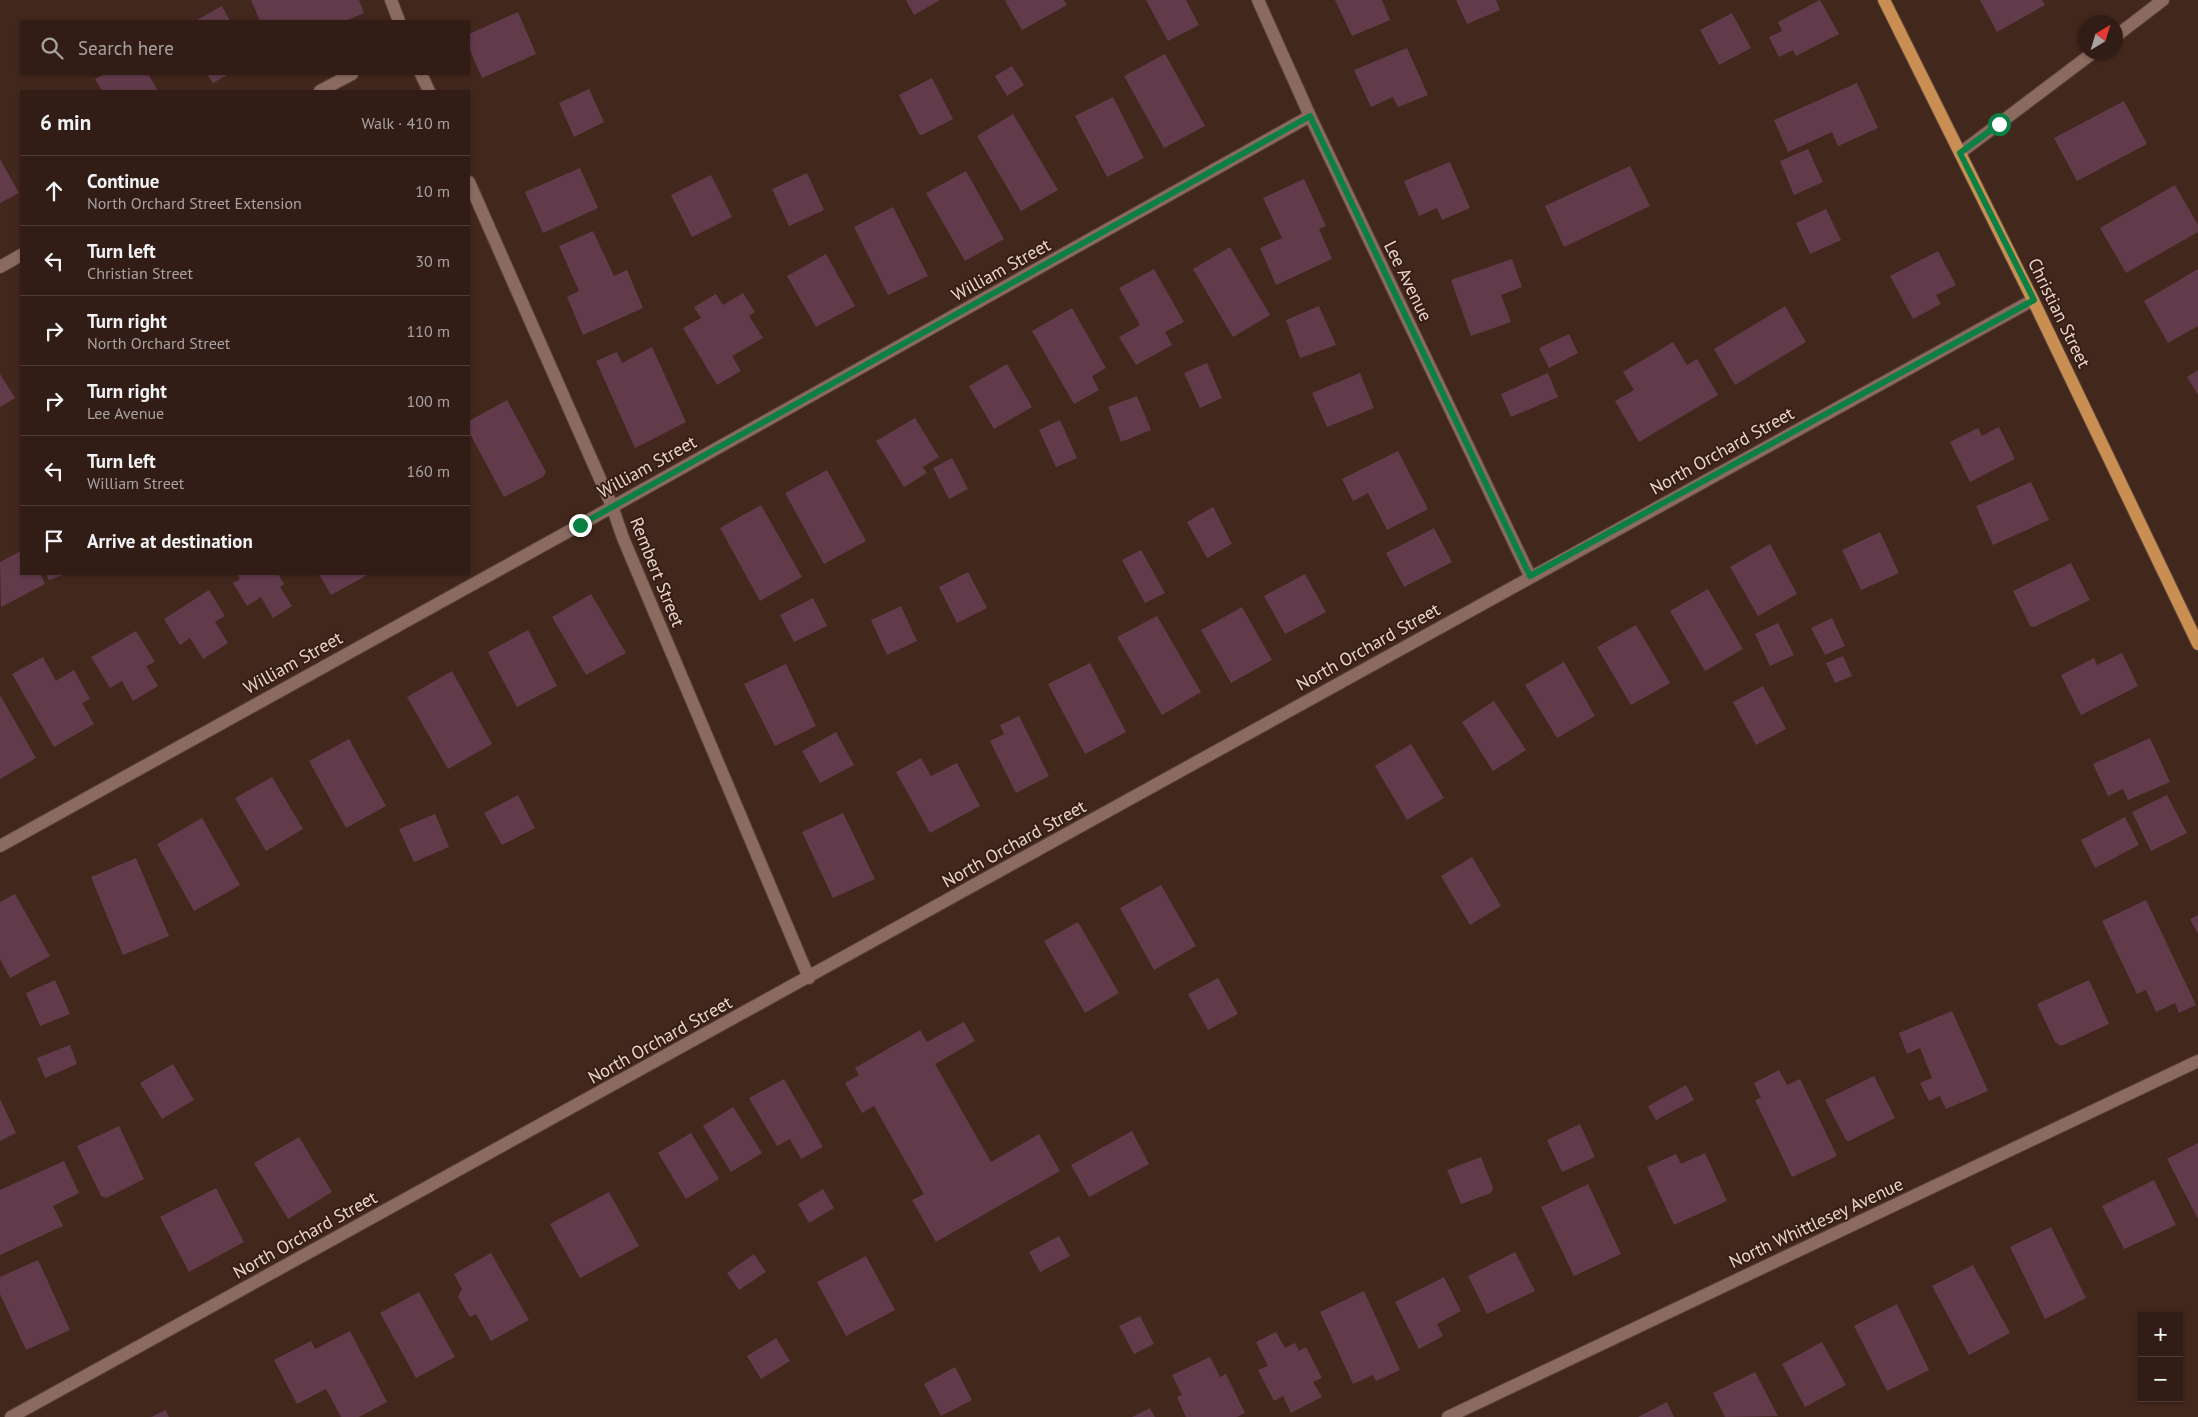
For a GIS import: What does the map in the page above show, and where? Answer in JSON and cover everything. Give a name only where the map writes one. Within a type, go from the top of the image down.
[{"type":"main road","name":"Christian Street","points":[[1884,0],[2034,300],[2198,644]]},
{"type":"street","points":[[390,0],[399,20]]},
{"type":"street","name":"Lee Avenue","points":[[1258,0],[1310,116],[1530,576]]},
{"type":"street","points":[[2123,31],[2163,0]]},
{"type":"street","points":[[1960,153],[2083,60]]},
{"type":"street","points":[[322,90],[350,75]]},
{"type":"street","points":[[421,75],[429,90]]},
{"type":"street","name":"William Street","points":[[0,846],[1310,116]]},
{"type":"street","name":"Rembert Street","points":[[470,184],[612,506],[631,556],[809,978]]},
{"type":"street","points":[[0,267],[20,257]]},
{"type":"street","name":"North Orchard Street","points":[[10,1417],[809,978],[1530,576],[2034,300]]},
{"type":"street","name":"North Whittlesey Avenue","points":[[1448,1417],[2198,1061]]},
{"type":"building","points":[[251,0],[359,0],[364,13],[347,20],[260,20]]},
{"type":"building","points":[[906,0],[940,0],[914,15]]},
{"type":"building","points":[[1064,0],[1067,5],[1022,30],[1005,1]]},
{"type":"building","points":[[1146,0],[1186,0],[1199,25],[1168,41]]},
{"type":"building","points":[[1335,0],[1382,0],[1390,20],[1352,36]]},
{"type":"building","points":[[1456,0],[1496,0],[1500,10],[1467,24]]},
{"type":"building","points":[[1820,0],[1839,34],[1796,56],[1793,50],[1779,57],[1769,37],[1782,31],[1778,22]]},
{"type":"building","points":[[1980,0],[2042,0],[2045,5],[1997,32]]},
{"type":"building","points":[[222,6],[229,20],[197,20]]},
{"type":"building","points":[[518,12],[536,54],[482,78],[470,50],[470,34]]},
{"type":"building","points":[[1732,13],[1751,48],[1719,65],[1700,30]]},
{"type":"building","points":[[1407,48],[1428,95],[1398,107],[1393,97],[1371,107],[1354,70]]},
{"type":"building","points":[[1165,54],[1205,126],[1164,148],[1124,76]]},
{"type":"building","points":[[1012,66],[1024,85],[1007,96],[995,76]]},
{"type":"building","points":[[103,75],[149,75],[157,90],[101,90],[95,79]]},
{"type":"building","points":[[208,75],[227,75],[213,83]]},
{"type":"building","points":[[932,78],[953,119],[922,135],[919,134],[899,95]]},
{"type":"building","points":[[1857,83],[1878,128],[1838,146],[1832,132],[1788,152],[1774,120]]},
{"type":"building","points":[[589,89],[604,122],[574,137],[559,103]]},
{"type":"building","points":[[1113,97],[1144,158],[1107,177],[1075,116]]},
{"type":"building","points":[[2124,101],[2147,144],[2077,181],[2054,138]]},
{"type":"building","points":[[1013,114],[1058,190],[1021,211],[977,136]]},
{"type":"building","points":[[1808,149],[1823,182],[1794,195],[1780,161]]},
{"type":"building","points":[[0,159],[19,193],[0,203]]},
{"type":"building","points":[[1450,162],[1470,208],[1442,220],[1437,208],[1419,216],[1404,181]]},
{"type":"building","points":[[1630,166],[1650,206],[1564,247],[1545,206]]},
{"type":"building","points":[[580,168],[598,208],[543,233],[525,192]]},
{"type":"building","points":[[966,171],[1004,239],[965,261],[926,193]]},
{"type":"building","points":[[807,173],[824,210],[789,226],[772,189]]},
{"type":"building","points":[[711,175],[732,217],[692,237],[671,195]]},
{"type":"building","points":[[1304,179],[1326,226],[1319,229],[1332,259],[1276,285],[1260,248],[1282,238],[1263,198]]},
{"type":"building","points":[[2175,185],[2198,225],[2198,232],[2126,273],[2100,228]]},
{"type":"building","points":[[893,207],[928,276],[888,295],[854,227]]},
{"type":"building","points":[[1826,209],[1841,240],[1810,254],[1796,223]]},
{"type":"building","points":[[593,231],[614,276],[627,270],[643,308],[583,335],[567,297],[579,291],[559,246]]},
{"type":"building","points":[[1230,247],[1270,315],[1233,337],[1193,269]]},
{"type":"building","points":[[1938,251],[1956,285],[1936,295],[1941,304],[1913,319],[1890,276]]},
{"type":"building","points":[[826,254],[855,306],[816,327],[787,276]]},
{"type":"building","points":[[1512,259],[1522,287],[1501,295],[1511,322],[1471,336],[1451,280]]},
{"type":"building","points":[[1154,269],[1184,322],[1165,332],[1172,345],[1136,365],[1119,337],[1140,325],[1119,288]]},
{"type":"building","points":[[2198,269],[2198,326],[2168,343],[2144,301]]},
{"type":"building","points":[[743,293],[755,312],[749,316],[763,338],[732,356],[741,371],[717,385],[683,328],[701,318],[694,307],[716,294],[723,305]]},
{"type":"building","points":[[1319,306],[1336,345],[1300,358],[1286,320]]},
{"type":"building","points":[[1785,306],[1806,342],[1735,385],[1714,349]]},
{"type":"building","points":[[1072,308],[1106,368],[1092,376],[1099,390],[1074,404],[1032,331]]},
{"type":"building","points":[[1569,334],[1578,353],[1549,368],[1539,348]]},
{"type":"building","points":[[1673,342],[1687,365],[1697,359],[1718,395],[1639,442],[1615,401],[1634,390],[1623,372]]},
{"type":"building","points":[[652,347],[686,422],[635,448],[596,361],[617,352],[622,363]]},
{"type":"building","points":[[1207,363],[1222,398],[1200,408],[1184,373]]},
{"type":"building","points":[[1007,364],[1032,407],[994,429],[969,386]]},
{"type":"building","points":[[2198,370],[2198,395],[2187,377]]},
{"type":"building","points":[[1360,373],[1374,408],[1327,427],[1312,393]]},
{"type":"building","points":[[1548,373],[1558,397],[1511,417],[1501,394]]},
{"type":"building","points":[[0,374],[15,398],[0,407]]},
{"type":"building","points":[[1137,396],[1151,430],[1121,442],[1108,407]]},
{"type":"building","points":[[507,400],[546,472],[543,477],[504,497],[470,434],[470,420]]},
{"type":"building","points":[[915,418],[939,457],[923,467],[927,473],[904,487],[876,441]]},
{"type":"building","points":[[1060,420],[1077,458],[1056,467],[1039,430]]},
{"type":"building","points":[[1999,427],[2015,459],[1970,482],[1950,442],[1978,428],[1982,436]]},
{"type":"building","points":[[1398,451],[1428,509],[1387,530],[1368,493],[1353,501],[1342,479]]},
{"type":"building","points":[[952,458],[968,489],[949,499],[933,468]]},
{"type":"building","points":[[827,470],[866,541],[824,564],[785,493]]},
{"type":"building","points":[[2031,482],[2049,520],[1993,545],[1976,506]]},
{"type":"building","points":[[761,505],[802,577],[760,601],[720,528]]},
{"type":"building","points":[[1213,507],[1232,544],[1207,558],[1187,522]]},
{"type":"building","points":[[1434,528],[1452,562],[1404,587],[1386,553]]},
{"type":"building","points":[[1880,532],[1899,573],[1861,590],[1842,550]]},
{"type":"building","points":[[1770,544],[1797,594],[1758,616],[1730,567]]},
{"type":"building","points":[[1141,550],[1165,593],[1145,603],[1122,560]]},
{"type":"building","points":[[20,552],[20,575],[40,575],[45,584],[1,607],[0,562]]},
{"type":"building","points":[[2071,563],[2090,600],[2034,627],[2030,626],[2013,591]]},
{"type":"building","points":[[968,572],[987,608],[957,623],[939,587]]},
{"type":"building","points":[[1305,574],[1326,612],[1285,634],[1264,596]]},
{"type":"building","points":[[46,575],[63,575],[49,580]]},
{"type":"building","points":[[238,575],[279,575],[284,584],[280,587],[292,606],[273,618],[261,597],[247,606],[233,583],[240,579]]},
{"type":"building","points":[[320,575],[367,575],[331,595]]},
{"type":"building","points":[[1708,589],[1743,649],[1705,671],[1670,611]]},
{"type":"building","points":[[209,590],[225,616],[215,622],[228,643],[203,659],[190,638],[180,645],[164,619]]},
{"type":"building","points":[[591,594],[626,653],[586,675],[552,617]]},
{"type":"building","points":[[813,598],[827,626],[794,642],[780,615]]},
{"type":"building","points":[[901,606],[917,641],[887,655],[871,620]]},
{"type":"building","points":[[1242,607],[1272,660],[1231,683],[1201,630]]},
{"type":"building","points":[[1157,616],[1201,692],[1162,715],[1117,637]]},
{"type":"building","points":[[1832,618],[1845,646],[1825,655],[1811,628]]},
{"type":"building","points":[[1778,623],[1794,655],[1770,666],[1755,634]]},
{"type":"building","points":[[1636,625],[1670,683],[1631,705],[1597,647]]},
{"type":"building","points":[[528,630],[557,686],[517,707],[488,652]]},
{"type":"building","points":[[136,631],[155,662],[146,666],[158,686],[133,701],[122,681],[110,688],[91,657]]},
{"type":"building","points":[[2122,653],[2138,686],[2081,715],[2061,675],[2094,658],[2097,665]]},
{"type":"building","points":[[1843,656],[1852,676],[1835,683],[1826,663]]},
{"type":"building","points":[[43,657],[56,681],[74,670],[90,699],[82,703],[94,724],[54,747],[12,674]]},
{"type":"building","points":[[1564,662],[1595,716],[1557,738],[1525,685]]},
{"type":"building","points":[[1090,663],[1126,732],[1085,754],[1048,684]]},
{"type":"building","points":[[786,664],[816,726],[775,746],[744,684]]},
{"type":"building","points":[[452,671],[492,744],[448,769],[407,697]]},
{"type":"building","points":[[1763,686],[1786,729],[1756,745],[1733,702]]},
{"type":"building","points":[[0,695],[36,758],[0,779]]},
{"type":"building","points":[[1494,701],[1526,750],[1493,771],[1462,722]]},
{"type":"building","points":[[1019,716],[1049,776],[1016,793],[990,741],[1004,734],[1000,725]]},
{"type":"building","points":[[836,732],[854,765],[820,783],[802,751]]},
{"type":"building","points":[[2150,738],[2170,782],[2128,800],[2123,789],[2108,796],[2093,764]]},
{"type":"building","points":[[349,739],[386,806],[346,828],[309,761]]},
{"type":"building","points":[[1411,744],[1444,798],[1407,820],[1375,766]]},
{"type":"building","points":[[921,758],[931,776],[957,763],[980,806],[930,833],[896,772]]},
{"type":"building","points":[[272,777],[303,829],[266,851],[235,798]]},
{"type":"building","points":[[518,795],[535,828],[502,845],[484,813]]},
{"type":"building","points":[[2167,795],[2187,833],[2151,851],[2132,812]]},
{"type":"building","points":[[843,813],[875,879],[833,898],[802,832]]},
{"type":"building","points":[[435,814],[449,847],[414,862],[399,829]]},
{"type":"building","points":[[2125,817],[2139,845],[2095,868],[2081,840]]},
{"type":"building","points":[[202,818],[240,885],[194,911],[157,844]]},
{"type":"building","points":[[1472,857],[1501,906],[1470,925],[1441,876]]},
{"type":"building","points":[[136,858],[169,936],[123,955],[91,877]]},
{"type":"building","points":[[1161,885],[1196,946],[1154,970],[1120,908]]},
{"type":"building","points":[[15,894],[50,956],[10,978],[0,959],[0,902]]},
{"type":"building","points":[[2146,900],[2196,1005],[2179,1013],[2175,1003],[2156,1012],[2146,990],[2137,994],[2102,921]]},
{"type":"building","points":[[2198,915],[2198,934],[2190,919]]},
{"type":"building","points":[[1078,922],[1119,993],[1085,1013],[1044,941]]},
{"type":"building","points":[[1218,978],[1238,1014],[1208,1030],[1188,994]]},
{"type":"building","points":[[55,980],[70,1014],[40,1026],[26,993]]},
{"type":"building","points":[[2089,980],[2109,1024],[2061,1046],[2055,1042],[2037,1004]]},
{"type":"building","points":[[1952,1011],[1988,1091],[1946,1109],[1940,1096],[1929,1101],[1920,1083],[1932,1078],[1920,1048],[1907,1054],[1899,1033]]},
{"type":"building","points":[[964,1022],[975,1041],[935,1064],[991,1162],[1039,1134],[1060,1171],[936,1242],[912,1200],[924,1194],[874,1106],[862,1113],[845,1083],[859,1075],[855,1068],[920,1030],[927,1042]]},
{"type":"building","points":[[70,1045],[77,1064],[45,1078],[37,1058]]},
{"type":"building","points":[[173,1064],[194,1100],[162,1119],[140,1083]]},
{"type":"building","points":[[1779,1070],[1787,1085],[1800,1079],[1837,1156],[1792,1177],[1755,1100],[1761,1098],[1754,1083]]},
{"type":"building","points":[[1874,1076],[1895,1118],[1849,1141],[1846,1140],[1825,1100]]},
{"type":"building","points":[[784,1079],[823,1147],[801,1159],[790,1139],[777,1146],[749,1098]]},
{"type":"building","points":[[1686,1085],[1694,1100],[1656,1120],[1648,1106]]},
{"type":"building","points":[[0,1099],[16,1133],[0,1141]]},
{"type":"building","points":[[733,1107],[762,1153],[731,1172],[703,1126]]},
{"type":"building","points":[[1580,1124],[1595,1157],[1562,1172],[1547,1140]]},
{"type":"building","points":[[119,1126],[144,1179],[106,1198],[101,1196],[77,1146]]},
{"type":"building","points":[[1132,1131],[1149,1164],[1089,1197],[1071,1165]]},
{"type":"building","points":[[691,1133],[719,1179],[686,1199],[658,1153]]},
{"type":"building","points":[[299,1137],[332,1192],[288,1219],[254,1163]]},
{"type":"building","points":[[2198,1143],[2198,1219],[2167,1159]]},
{"type":"building","points":[[1705,1153],[1727,1201],[1674,1225],[1647,1167],[1676,1154],[1681,1164]]},
{"type":"building","points":[[1481,1157],[1493,1188],[1491,1193],[1461,1204],[1447,1170]]},
{"type":"building","points":[[64,1161],[79,1193],[53,1206],[63,1226],[0,1255],[0,1190]]},
{"type":"building","points":[[2154,1180],[2176,1225],[2124,1249],[2102,1206]]},
{"type":"building","points":[[1588,1184],[1621,1254],[1574,1276],[1541,1207]]},
{"type":"building","points":[[216,1188],[244,1242],[189,1272],[160,1217]]},
{"type":"building","points":[[823,1189],[834,1208],[809,1223],[798,1204]]},
{"type":"building","points":[[609,1192],[639,1246],[580,1278],[550,1224]]},
{"type":"building","points":[[2051,1227],[2086,1298],[2045,1319],[2010,1247]]},
{"type":"building","points":[[1059,1236],[1070,1256],[1040,1272],[1029,1252]]},
{"type":"building","points":[[1515,1252],[1535,1291],[1487,1314],[1468,1276]]},
{"type":"building","points":[[491,1253],[529,1320],[491,1341],[476,1314],[470,1317],[458,1297],[462,1289],[454,1274]]},
{"type":"building","points":[[754,1254],[766,1272],[739,1290],[727,1273]]},
{"type":"building","points":[[866,1256],[895,1310],[846,1336],[817,1282]]},
{"type":"building","points":[[38,1260],[70,1330],[26,1350],[0,1294],[0,1277]]},
{"type":"building","points":[[1973,1265],[2010,1333],[1969,1355],[1932,1286]]},
{"type":"building","points":[[1444,1277],[1461,1311],[1437,1324],[1443,1336],[1419,1349],[1395,1302]]},
{"type":"building","points":[[1364,1291],[1400,1370],[1376,1381],[1373,1375],[1353,1384],[1320,1312]]},
{"type":"building","points":[[419,1292],[455,1357],[416,1378],[380,1313]]},
{"type":"building","points":[[1897,1304],[1929,1370],[1887,1391],[1854,1326]]},
{"type":"building","points":[[1140,1316],[1154,1344],[1134,1354],[1119,1326]]},
{"type":"building","points":[[350,1331],[387,1402],[359,1417],[341,1417],[326,1389],[297,1404],[274,1360],[311,1341],[315,1349]]},
{"type":"building","points":[[1276,1332],[1285,1348],[1295,1343],[1299,1351],[1306,1347],[1322,1378],[1313,1382],[1322,1397],[1291,1413],[1283,1396],[1274,1401],[1258,1370],[1268,1366],[1256,1342]]},
{"type":"building","points":[[776,1338],[790,1361],[761,1379],[747,1356]]},
{"type":"building","points":[[1822,1342],[1846,1385],[1805,1407],[1782,1364]]},
{"type":"building","points":[[1210,1357],[1220,1377],[1226,1374],[1245,1413],[1237,1417],[1186,1417],[1177,1397],[1182,1395],[1172,1375]]},
{"type":"building","points":[[955,1367],[972,1400],[941,1416],[924,1384]]},
{"type":"building","points":[[1755,1372],[1778,1416],[1725,1417],[1713,1393]]},
{"type":"building","points":[[1667,1402],[1674,1417],[1638,1417]]},
{"type":"building","points":[[1150,1408],[1155,1417],[1132,1417]]},
{"type":"building","points":[[166,1410],[169,1417],[151,1417]]},
{"type":"route","points":[[580,525],[1310,116],[1530,576],[2034,300],[1960,153],[1999,124]]}]
